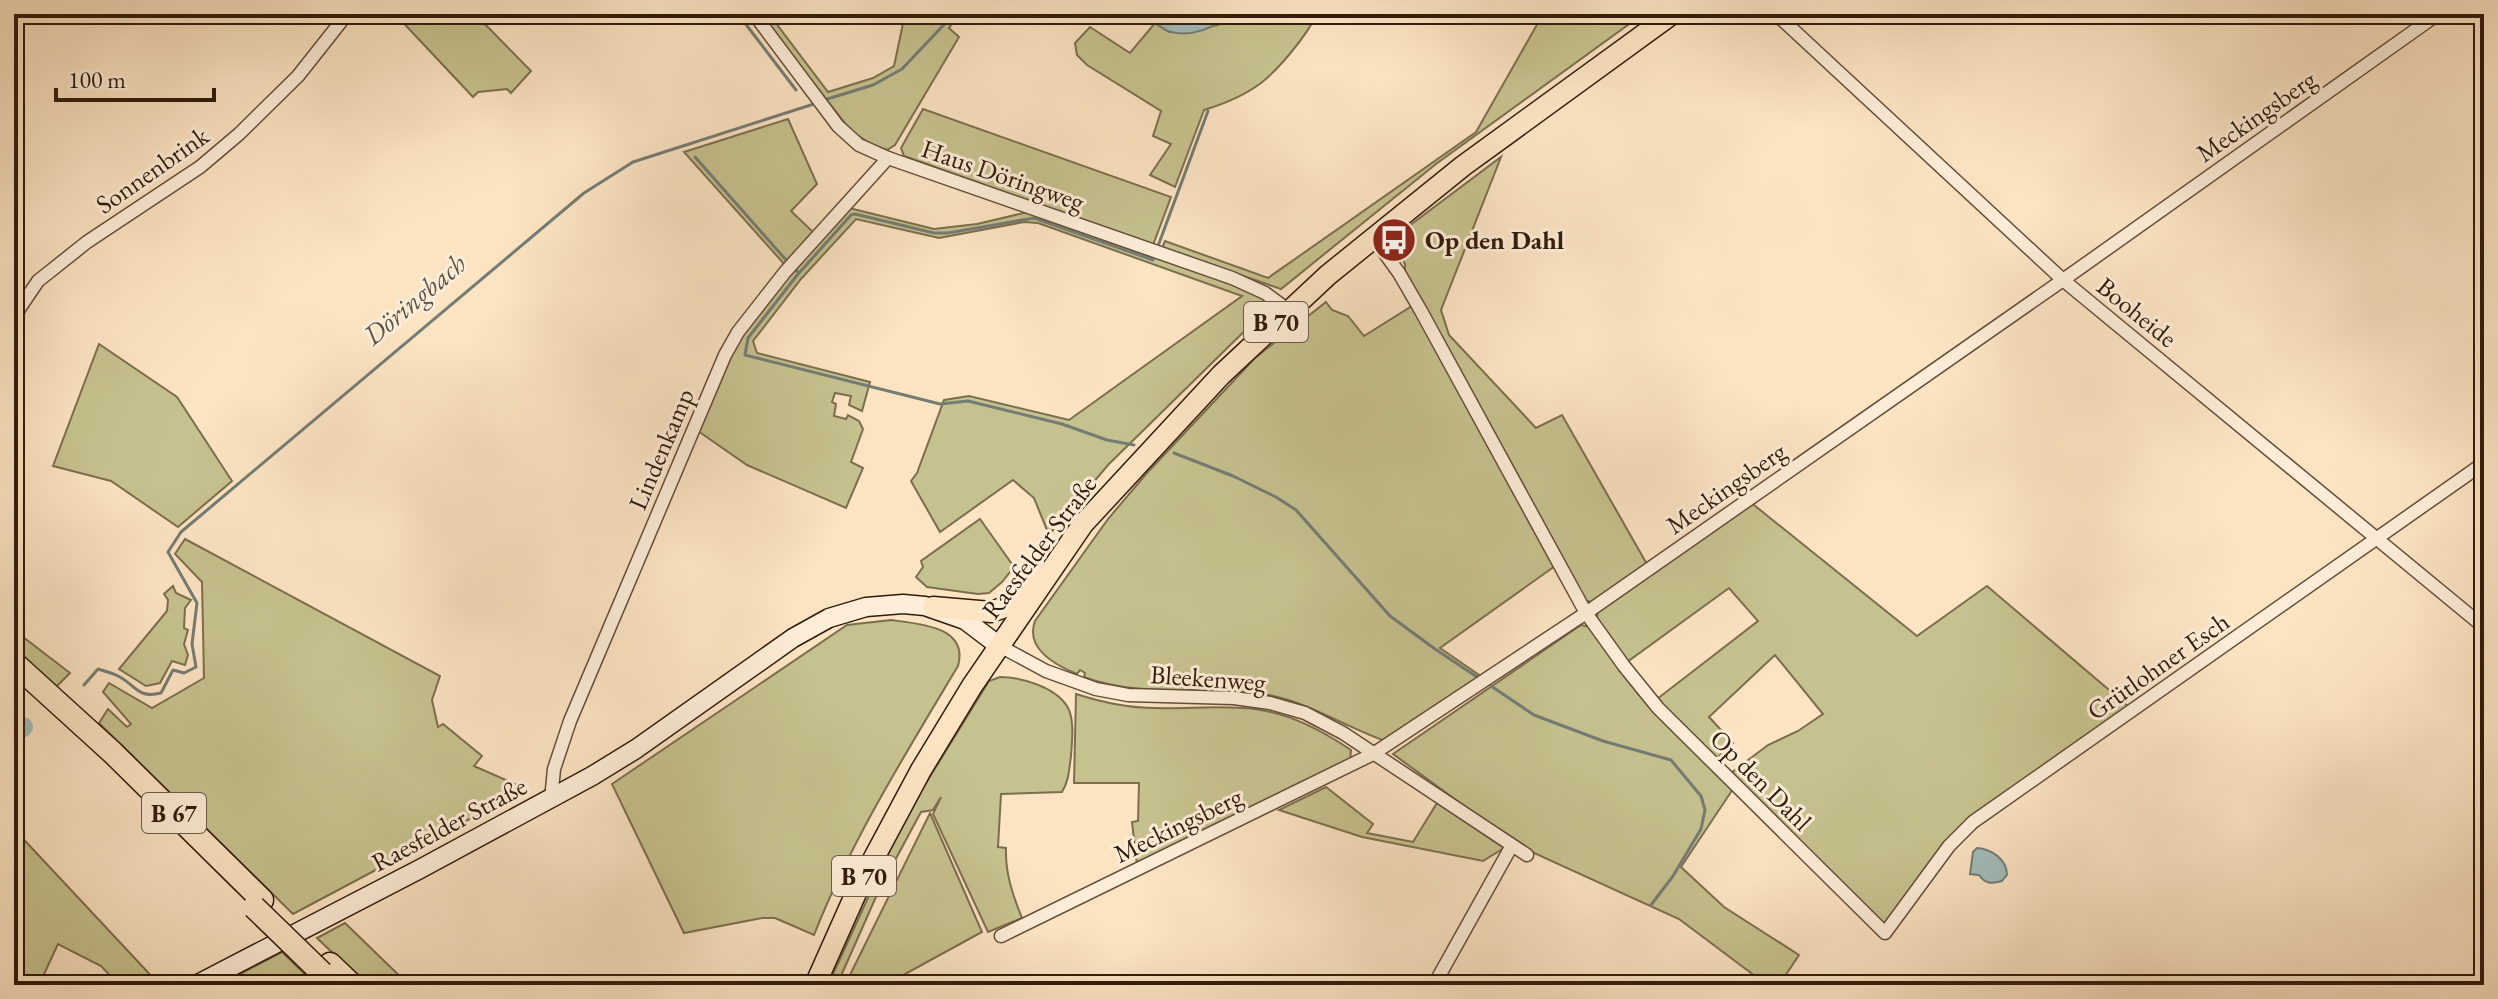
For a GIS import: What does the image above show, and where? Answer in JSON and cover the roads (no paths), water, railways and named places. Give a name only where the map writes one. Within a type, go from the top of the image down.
[{"type":"highway","name":"B 67","points":[[14,663],[86,727],[329,974],[352,985]]},
{"type":"highway","name":"B 67","points":[[14,679],[258,903]]},
{"type":"main road","name":"Raesfelder Straße","points":[[196,985],[551,800],[636,749],[793,638],[829,618],[882,605],[933,607],[965,620],[998,645],[1083,524],[1221,375],[1288,310],[1463,166],[1672,14]]},
{"type":"main road","points":[[933,607],[991,612],[1005,607],[1045,560],[1083,524]]},
{"type":"main road","name":"B 70","points":[[815,985],[886,832],[998,645]]},
{"type":"street","name":"Sonnenbrink","points":[[14,324],[19,309],[38,281],[87,242],[200,167],[239,134],[298,76],[347,14]]},
{"type":"street","name":"Haus Döringweg","points":[[754,14],[838,126],[859,145],[888,158],[1232,278],[1265,293],[1288,310]]},
{"type":"street","name":"Booheide","points":[[1776,14],[2063,280],[2484,627]]},
{"type":"street","name":"Meckingsberg","points":[[1001,936],[1373,754],[1586,613],[2438,14]]},
{"type":"street","name":"Lindenkamp","points":[[551,800],[554,769],[570,721],[725,355],[738,332],[785,272],[888,158]]},
{"type":"street","name":"Op den Dahl","points":[[1373,237],[1421,311],[1586,613],[1641,690],[1885,933]]},
{"type":"street","name":"Grütlohner Esch","points":[[1885,933],[1949,846],[1973,822],[2484,463]]},
{"type":"street","name":"Bleekenweg","points":[[998,645],[1046,671],[1096,689],[1128,695],[1234,698],[1287,707],[1325,722],[1527,855]]},
{"type":"street","points":[[1434,985],[1511,847]]},
{"type":"water","points":[[1144,14],[1230,14],[1210,27],[1179,33],[1168,31]]},
{"type":"water","points":[[1977,848],[1988,850],[2001,860],[2007,875],[2002,881],[1989,882],[1979,875],[1970,874],[1973,852]]},
{"type":"waterway","points":[[738,14],[796,90]]},
{"type":"waterway","name":"Döringbach","points":[[824,100],[873,85],[902,69],[954,14]]},
{"type":"waterway","name":"Döringbach","points":[[84,685],[98,669],[118,676],[142,693],[161,693],[173,670],[184,673],[196,667],[192,644],[197,603],[168,552],[181,532],[584,193],[633,162],[817,103]]},
{"type":"waterway","points":[[1158,246],[1208,111]]},
{"type":"waterway","points":[[695,157],[787,261]]},
{"type":"waterway","points":[[793,267],[799,273],[855,214],[934,233],[1034,218],[1153,260]]},
{"type":"waterway","points":[[798,274],[748,338],[745,355],[940,404],[968,401],[1134,445]]},
{"type":"waterway","points":[[1174,453],[1233,476],[1296,510],[1390,616],[1480,679]]},
{"type":"waterway","points":[[1491,686],[1534,715],[1603,741],[1671,760],[1701,796],[1705,810],[1701,829],[1673,876],[1651,905]]},
{"type":"waterway","name":"Döringbach","points":[[14,732],[23,727]]},
{"type":"place","name":"Op den Dahl","points":[[1394,240]]}]
